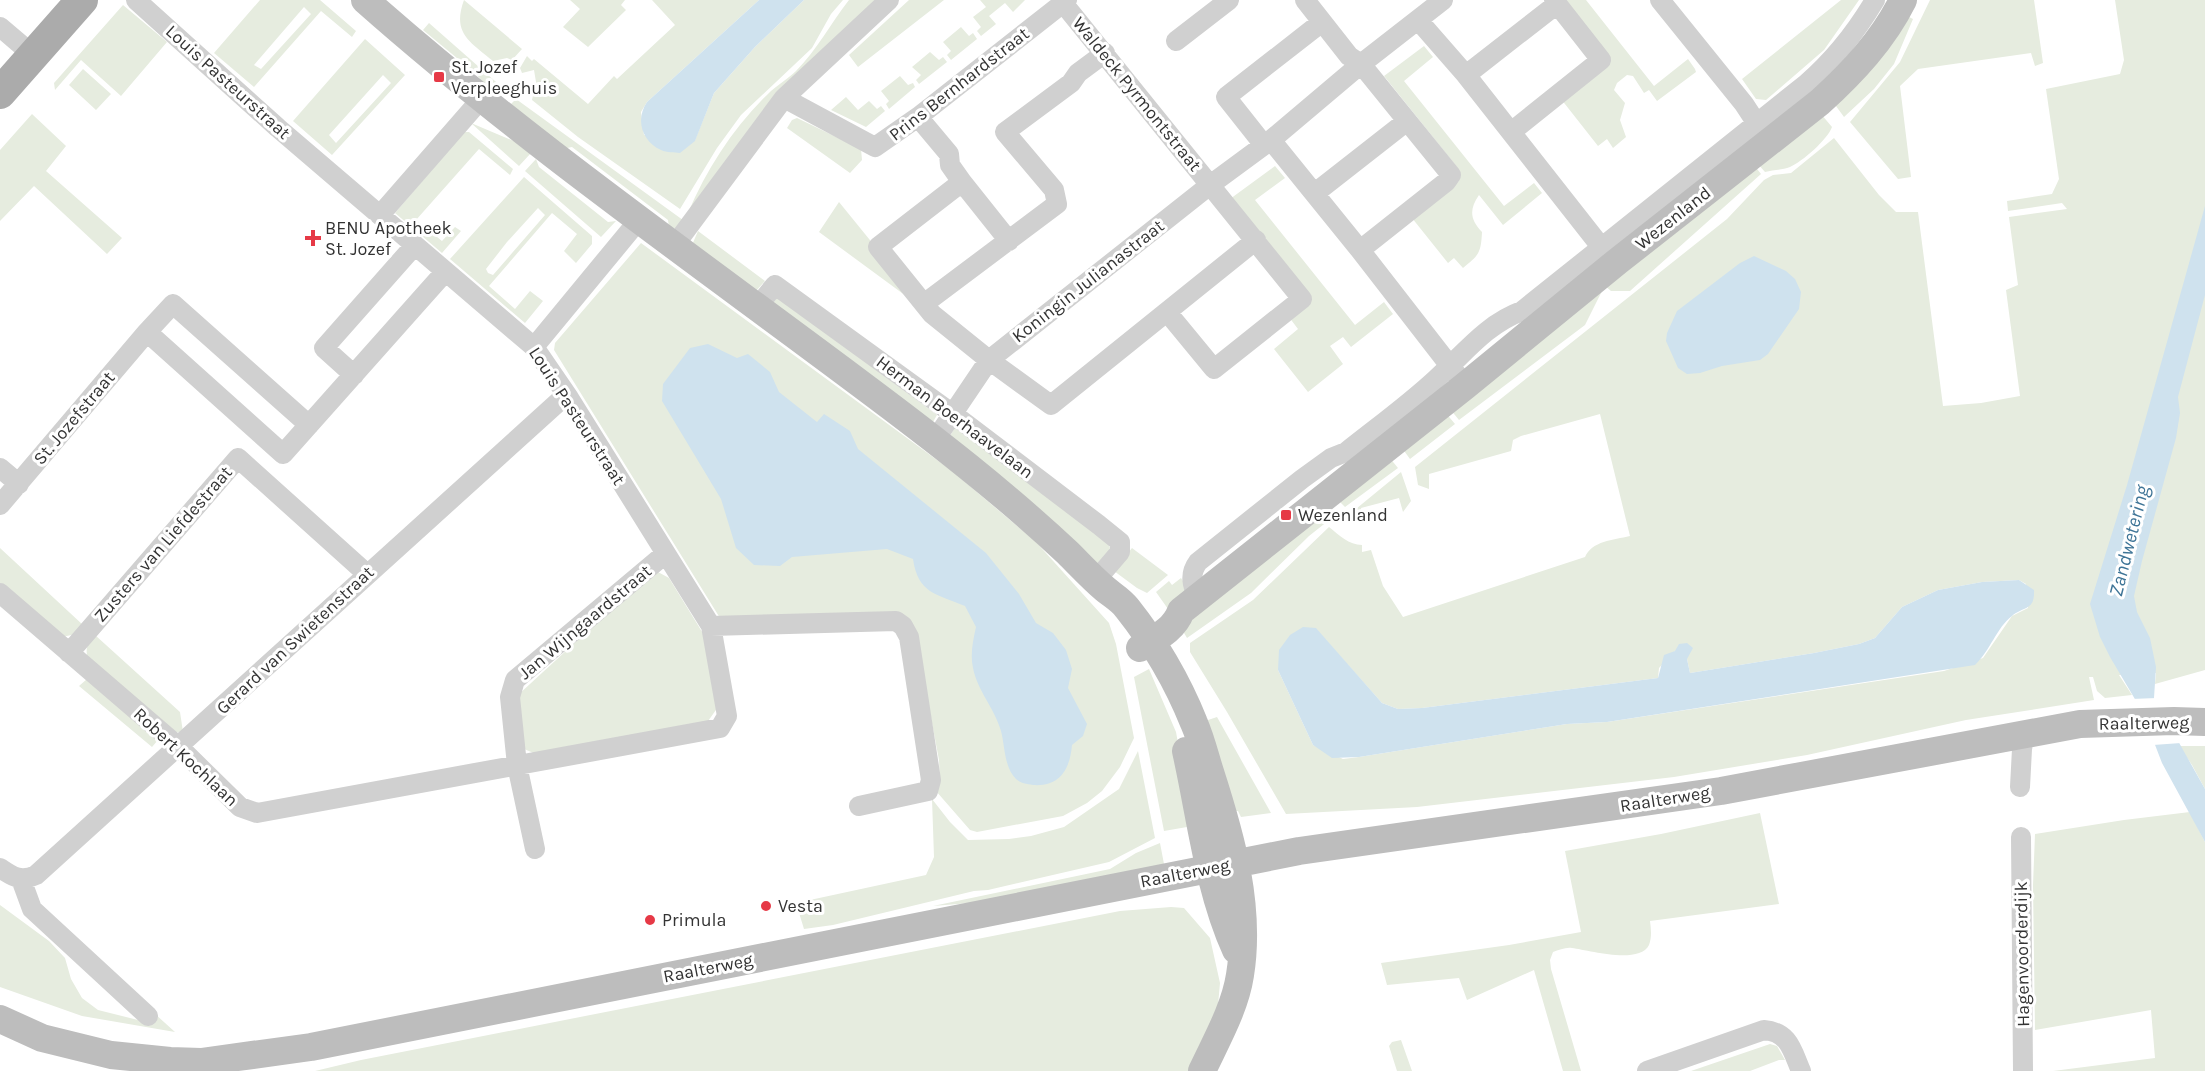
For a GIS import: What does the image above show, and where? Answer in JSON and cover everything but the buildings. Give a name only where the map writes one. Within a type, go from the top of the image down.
[{"type":"main road","points":[[0,93],[82,0]]},
{"type":"street","name":"Louis Pasteurstraat","points":[[136,0],[278,128],[534,347],[711,626]]},
{"type":"street","name":"Herman Boerhaavelaan","points":[[365,0],[515,126],[935,440],[1038,524],[1100,584],[1181,694],[1195,724],[1227,826],[1222,866],[1242,908],[1244,942],[1240,977],[1235,993],[1202,1071]]},
{"type":"street","points":[[674,246],[784,98],[889,0]]},
{"type":"street","points":[[1176,41],[1229,0]]},
{"type":"street","points":[[1305,0],[1349,56],[1361,64],[1450,175],[1446,182],[1360,250]]},
{"type":"street","name":"Koningin Julianastraat","points":[[935,440],[989,360],[1267,142],[1443,0]]},
{"type":"street","points":[[1660,0],[1744,104],[1763,133]]},
{"type":"street","name":"Wezenland","points":[[1142,640],[1165,616],[1190,605],[1457,376],[1763,133],[1826,68],[1858,28],[1875,0]]},
{"type":"street","name":"Wezenland","points":[[1763,133],[1820,102],[1850,75],[1876,44],[1903,0]]},
{"type":"street","name":"Prins Bernhardstraat","points":[[784,98],[875,147],[918,117],[1065,1]]},
{"type":"street","name":"Waldeck Pyrmontstraat","points":[[1065,1],[1302,299],[1214,369],[1167,312]]},
{"type":"street","points":[[1466,75],[1556,2],[1601,60],[1511,132]]},
{"type":"street","points":[[1418,20],[1466,75],[1610,254]]},
{"type":"street","points":[[1322,22],[1226,97],[1315,193],[1457,376]]},
{"type":"street","points":[[0,27],[33,56]]},
{"type":"street","points":[[925,303],[1057,204],[1054,190],[1005,132],[1071,83],[1078,73],[1105,53]]},
{"type":"street","points":[[380,215],[482,98]]},
{"type":"street","points":[[918,117],[949,154],[950,165],[1009,241]]},
{"type":"street","points":[[1315,193],[1407,121]]},
{"type":"street","points":[[962,182],[878,247],[932,314],[989,360],[1051,405],[1256,240]]},
{"type":"street","points":[[534,347],[638,220]]},
{"type":"street","points":[[354,375],[324,348],[415,245]]},
{"type":"street","points":[[147,332],[283,454],[446,272]]},
{"type":"street","name":"Herman Boerhaavelaan","points":[[757,307],[775,285],[952,414],[1120,542],[1120,552],[1100,584]]},
{"type":"street","name":"St. Jozefstraat","points":[[0,505],[173,304],[309,425]]},
{"type":"street","name":"Gerard van Swietenstraat","points":[[21,879],[36,875],[253,681],[367,574],[566,395]]},
{"type":"street","name":"Zusters van Liefdestraat","points":[[69,653],[238,458],[367,574]]},
{"type":"street","points":[[0,468],[19,484]]},
{"type":"street","name":"Jan Wijngaardstraat","points":[[517,765],[510,697],[515,680],[665,554]]},
{"type":"street","name":"Robert Kochlaan","points":[[0,593],[179,747],[240,807],[257,813],[720,728],[727,716],[711,626]]},
{"type":"street","points":[[711,626],[896,621],[903,626],[909,637],[931,780],[928,791],[859,806]]},
{"type":"street","name":"Raalterweg","points":[[0,1019],[42,1038],[111,1055],[171,1066],[202,1067],[1299,851],[1721,791],[2080,724],[2205,722]]},
{"type":"street","points":[[2020,787],[2025,733]]},
{"type":"street","points":[[517,765],[535,849]]},
{"type":"street","name":"Hagenvoorderdijk","points":[[2021,837],[2023,1071]]},
{"type":"street","points":[[0,868],[16,879],[21,879],[32,909],[148,1016]]},
{"type":"street","points":[[1647,1071],[1764,1030],[1775,1031],[1784,1037],[1790,1044],[1801,1071]]},
{"type":"shaded area","points":[[260,0],[320,0],[356,31],[352,37],[321,11],[254,87],[214,53]],"holes":[[[304,7],[311,14],[261,69],[254,65]]]},
{"type":"shaded area","points":[[464,0],[522,49],[512,60],[507,58],[493,61],[470,42],[460,21]]},
{"type":"shaded area","points":[[570,0],[625,0],[621,5],[626,10],[588,47],[563,27],[580,9]]},
{"type":"shaded area","points":[[652,0],[759,0],[647,102],[641,112],[644,135],[695,140],[714,93],[755,47],[804,0],[843,0],[831,14],[812,48],[741,115],[717,148],[680,209],[578,137],[532,100],[536,82],[534,70],[522,73],[520,68],[527,56],[532,61],[534,59],[588,104],[614,76],[617,79],[675,25]]},
{"type":"shaded area","points":[[849,0],[877,0],[688,213],[713,164],[734,133],[771,91],[804,63]]},
{"type":"shaded area","points":[[909,0],[944,0],[858,67],[849,55]]},
{"type":"shaded area","points":[[980,0],[1025,0],[1013,12],[1005,3],[989,16],[996,24],[981,36],[977,31],[981,27],[973,17],[986,7]]},
{"type":"shaded area","points":[[1559,0],[1586,0],[1654,86],[1688,59],[1695,69],[1696,72],[1657,101],[1649,90],[1644,93],[1633,76],[1627,75],[1617,83],[1614,90],[1625,103],[1620,120],[1626,137],[1613,148],[1607,139],[1598,146],[1561,99],[1608,61]]},
{"type":"shaded area","points":[[1841,0],[1859,0],[1824,50],[1766,100],[1756,99],[1742,79]]},
{"type":"shaded area","points":[[1930,0],[2034,0],[2043,63],[2035,66],[2031,53],[1918,69],[1900,86],[1911,177],[1898,179],[1850,122],[1900,62]]},
{"type":"shaded area","points":[[2115,0],[2205,0],[2205,670],[2155,684],[2156,673],[2119,675],[2132,695],[2105,698],[2097,691],[2093,677],[2089,677],[2094,700],[1966,720],[1807,755],[1674,777],[1417,807],[1286,814],[1190,652],[1190,643],[1253,600],[1329,527],[1348,541],[1362,545],[1362,552],[1371,550],[1383,586],[1403,617],[1585,557],[1598,544],[1630,536],[1600,414],[1521,436],[1513,440],[1511,451],[1429,474],[1429,489],[1418,485],[1415,467],[1727,219],[1764,180],[1773,175],[1791,173],[1834,138],[1879,195],[1896,212],[1918,212],[1943,406],[1981,403],[2020,396],[2006,290],[2018,285],[2009,217],[2067,209],[2062,203],[2008,211],[2007,201],[2052,194],[2059,179],[2046,89],[2120,74],[2124,60]],"holes":[[[2019,580],[2026,584],[2028,608],[2012,616],[1983,658],[1944,671],[1607,722],[1567,724],[1343,759],[1313,745],[1278,670],[1315,628],[1382,703],[1398,709],[1422,708],[1658,678],[1659,668],[1675,651],[1687,659],[1690,673],[1859,644],[1875,638],[1902,607],[1938,590],[1982,582]]]},
{"type":"shaded area","points":[[123,5],[167,42],[121,96],[81,60],[55,90],[54,83]]},
{"type":"shaded area","points":[[1905,15],[1913,19],[1894,64],[1874,89],[1844,117],[1833,102]]},
{"type":"shaded area","points":[[429,23],[504,89],[497,97],[475,73],[423,30]]},
{"type":"shaded area","points":[[961,27],[969,36],[973,33],[977,39],[951,60],[947,55],[951,51],[943,42]]},
{"type":"shaded area","points":[[365,39],[405,75],[332,155],[293,121]],"holes":[[[383,75],[391,83],[336,143],[329,135]]]},
{"type":"shaded area","points":[[1424,46],[1433,57],[1404,81],[1504,206],[1534,183],[1542,193],[1503,225],[1479,195],[1472,214],[1482,232],[1481,245],[1476,256],[1463,268],[1454,258],[1448,263],[1412,218],[1459,181],[1452,171],[1457,167],[1384,76]]},
{"type":"shaded area","points":[[930,52],[939,60],[943,57],[947,62],[919,84],[916,80],[921,75],[912,67]]},
{"type":"shaded area","points":[[83,69],[111,94],[96,110],[69,85]]},
{"type":"shaded area","points":[[900,76],[908,85],[913,83],[915,87],[889,109],[886,104],[889,101],[881,91]]},
{"type":"shaded area","points":[[846,97],[858,110],[869,101],[877,109],[881,106],[885,111],[866,127],[831,110]]},
{"type":"shaded area","points":[[516,99],[687,223],[673,229],[669,227],[668,220],[572,147],[562,149],[508,107]]},
{"type":"shaded area","points":[[32,114],[66,146],[46,171],[122,238],[107,254],[34,186],[0,221],[0,150]]},
{"type":"shaded area","points":[[1821,114],[1832,127],[1820,144],[1790,167],[1765,172],[1757,163]]},
{"type":"shaded area","points":[[797,118],[861,149],[862,160],[850,173],[787,128],[792,120]]},
{"type":"shaded area","points":[[471,123],[521,144],[531,153],[519,166]]},
{"type":"shaded area","points":[[464,132],[469,132],[513,169],[510,175],[479,149],[416,220],[442,241],[455,227],[461,231],[442,253],[395,213]]},
{"type":"shaded area","points":[[536,159],[539,167],[608,222],[616,221],[601,237],[525,171]]},
{"type":"shaded area","points":[[1754,165],[1761,174],[1630,291],[1611,291],[1604,285]]},
{"type":"shaded area","points":[[1275,166],[1285,178],[1255,200],[1355,325],[1384,302],[1393,314],[1351,347],[1343,337],[1330,346],[1343,364],[1308,392],[1274,349],[1298,329],[1289,317],[1309,300],[1230,199]]},
{"type":"shaded area","points":[[524,177],[592,236],[592,244],[576,263],[564,251],[577,234],[552,213],[489,286],[515,309],[530,291],[543,301],[525,323],[450,259]],"holes":[[[538,208],[545,215],[493,275],[488,273],[486,269]]]},
{"type":"shaded area","points":[[839,202],[878,250],[906,296],[819,232]]},
{"type":"shaded area","points":[[698,231],[765,281],[756,291],[692,245]]},
{"type":"shaded area","points":[[641,243],[952,471],[1036,542],[1109,623],[1116,644],[1134,738],[1120,767],[1102,791],[1087,803],[1063,816],[977,832],[970,830],[936,791],[940,782],[939,760],[915,633],[909,621],[720,618],[554,350],[555,343]]},
{"type":"shaded area","points":[[1602,291],[1585,325],[1459,420],[1450,409]]},
{"type":"shaded area","points":[[778,297],[937,415],[933,422],[771,305]]},
{"type":"shaded area","points":[[1445,412],[1455,424],[1410,459],[1402,448]]},
{"type":"shaded area","points":[[956,426],[1105,537],[1111,550],[1099,566],[950,436]]},
{"type":"shaded area","points":[[1389,457],[1398,468],[1345,507],[1337,499]]},
{"type":"shaded area","points":[[1401,472],[1411,501],[1403,512],[1399,498],[1361,508],[1364,522],[1358,522],[1351,513]]},
{"type":"shaded area","points":[[1326,508],[1333,517],[1309,536],[1251,593],[1187,638],[1180,626]]},
{"type":"shaded area","points":[[0,548],[83,625],[76,634],[62,637],[0,583]]},
{"type":"shaded area","points":[[1132,548],[1168,575],[1147,593],[1114,571]]},
{"type":"shaded area","points":[[658,572],[669,578],[704,635],[718,707],[706,724],[538,755],[522,748],[518,695],[643,580]]},
{"type":"shaded area","points":[[1181,578],[1186,586],[1186,592],[1168,609],[1156,592],[1169,581],[1172,585]]},
{"type":"shaded area","points":[[95,635],[180,712],[183,732],[170,733],[88,660],[87,646]]},
{"type":"shaded area","points":[[1149,669],[1176,732],[1192,821],[1187,827],[1164,831],[1134,677]]},
{"type":"shaded area","points":[[87,679],[158,740],[152,747],[79,686]]},
{"type":"shaded area","points":[[1217,717],[1271,813],[1241,817],[1238,811],[1232,811],[1202,722]]},
{"type":"shaded area","points":[[2179,746],[2205,746],[2205,789],[2192,765]]},
{"type":"shaded area","points":[[1138,751],[1155,838],[1109,862],[833,925],[804,929],[796,903],[926,875],[934,857],[932,799],[968,840],[1031,836],[1064,827],[1119,789]]},
{"type":"shaded area","points":[[2190,812],[2205,842],[2205,1071],[2053,1071],[2155,1058],[2151,1010],[2035,1030],[2033,885],[2035,834]]},
{"type":"shaded area","points":[[1760,813],[1779,904],[1650,921],[1649,945],[1643,951],[1635,954],[1613,955],[1570,948],[1553,952],[1550,960],[1551,969],[1581,1071],[1563,1071],[1534,970],[1467,1000],[1459,978],[1387,985],[1381,963],[1509,945],[1581,932],[1565,851]]},
{"type":"shaded area","points":[[1160,843],[1164,864],[995,901],[933,906],[1110,869],[1136,853]]},
{"type":"shaded area","points":[[0,905],[49,941],[65,958],[71,979],[82,998],[98,1010],[146,1022],[154,1013],[175,1032],[82,1016],[0,987]]},
{"type":"shaded area","points":[[1184,908],[1210,938],[1220,983],[1218,1005],[1190,1071],[315,1071],[361,1060],[1120,911]]},
{"type":"shaded area","points":[[1401,1040],[1412,1071],[1397,1071],[1389,1046],[1392,1042]]},
{"type":"shaded area","points":[[1770,1044],[1777,1046],[1785,1060],[1750,1071],[1691,1071]]},
{"type":"water","points":[[759,0],[804,0],[755,47],[714,93],[695,141],[680,153],[666,152],[654,146],[645,136],[641,123],[643,109],[647,102]]},
{"type":"water","name":"Zandwetering","points":[[2205,206],[2205,295],[2178,397],[2180,413],[2176,438],[2134,596],[2137,612],[2150,638],[2156,667],[2154,698],[2205,789],[2205,842],[2162,763],[2142,711],[2100,637],[2090,604],[2127,485]]},
{"type":"water","points":[[1754,256],[1786,271],[1795,279],[1801,292],[1799,309],[1768,354],[1760,360],[1687,374],[1678,368],[1666,341],[1667,333],[1677,311],[1740,263]]},
{"type":"water","points":[[708,344],[737,358],[748,354],[770,372],[779,392],[817,422],[824,414],[850,431],[858,449],[986,553],[1019,594],[1036,623],[1053,633],[1066,650],[1072,669],[1068,688],[1087,724],[1083,736],[1072,745],[1066,769],[1057,780],[1042,785],[1033,785],[1016,779],[1012,774],[1007,762],[1001,731],[978,684],[973,668],[972,653],[976,627],[965,606],[938,595],[924,586],[919,579],[913,559],[887,549],[792,557],[780,566],[754,565],[736,548],[721,499],[662,401],[663,384],[690,348]]},
{"type":"water","points":[[2019,580],[2034,590],[2033,602],[2007,621],[1975,665],[1607,722],[1567,724],[1359,757],[1332,758],[1313,745],[1278,670],[1279,650],[1290,635],[1303,627],[1316,628],[1382,703],[1398,709],[1422,708],[1658,678],[1664,655],[1675,651],[1679,644],[1687,643],[1693,648],[1687,659],[1690,673],[1859,644],[1875,638],[1902,607],[1938,590],[1982,582]]},
{"type":"pier","points":[[2157,698],[2181,743],[2153,745],[2131,699]]},
{"type":"place","name":"St. Jozef Verpleeghuis","points":[[439,77]]},
{"type":"place","name":"BENU Apotheek St. Jozef","points":[[313,238]]},
{"type":"place","name":"Wezenland","points":[[1286,515]]},
{"type":"place","name":"Vesta","points":[[766,906]]},
{"type":"place","name":"Primula","points":[[650,920]]}]
